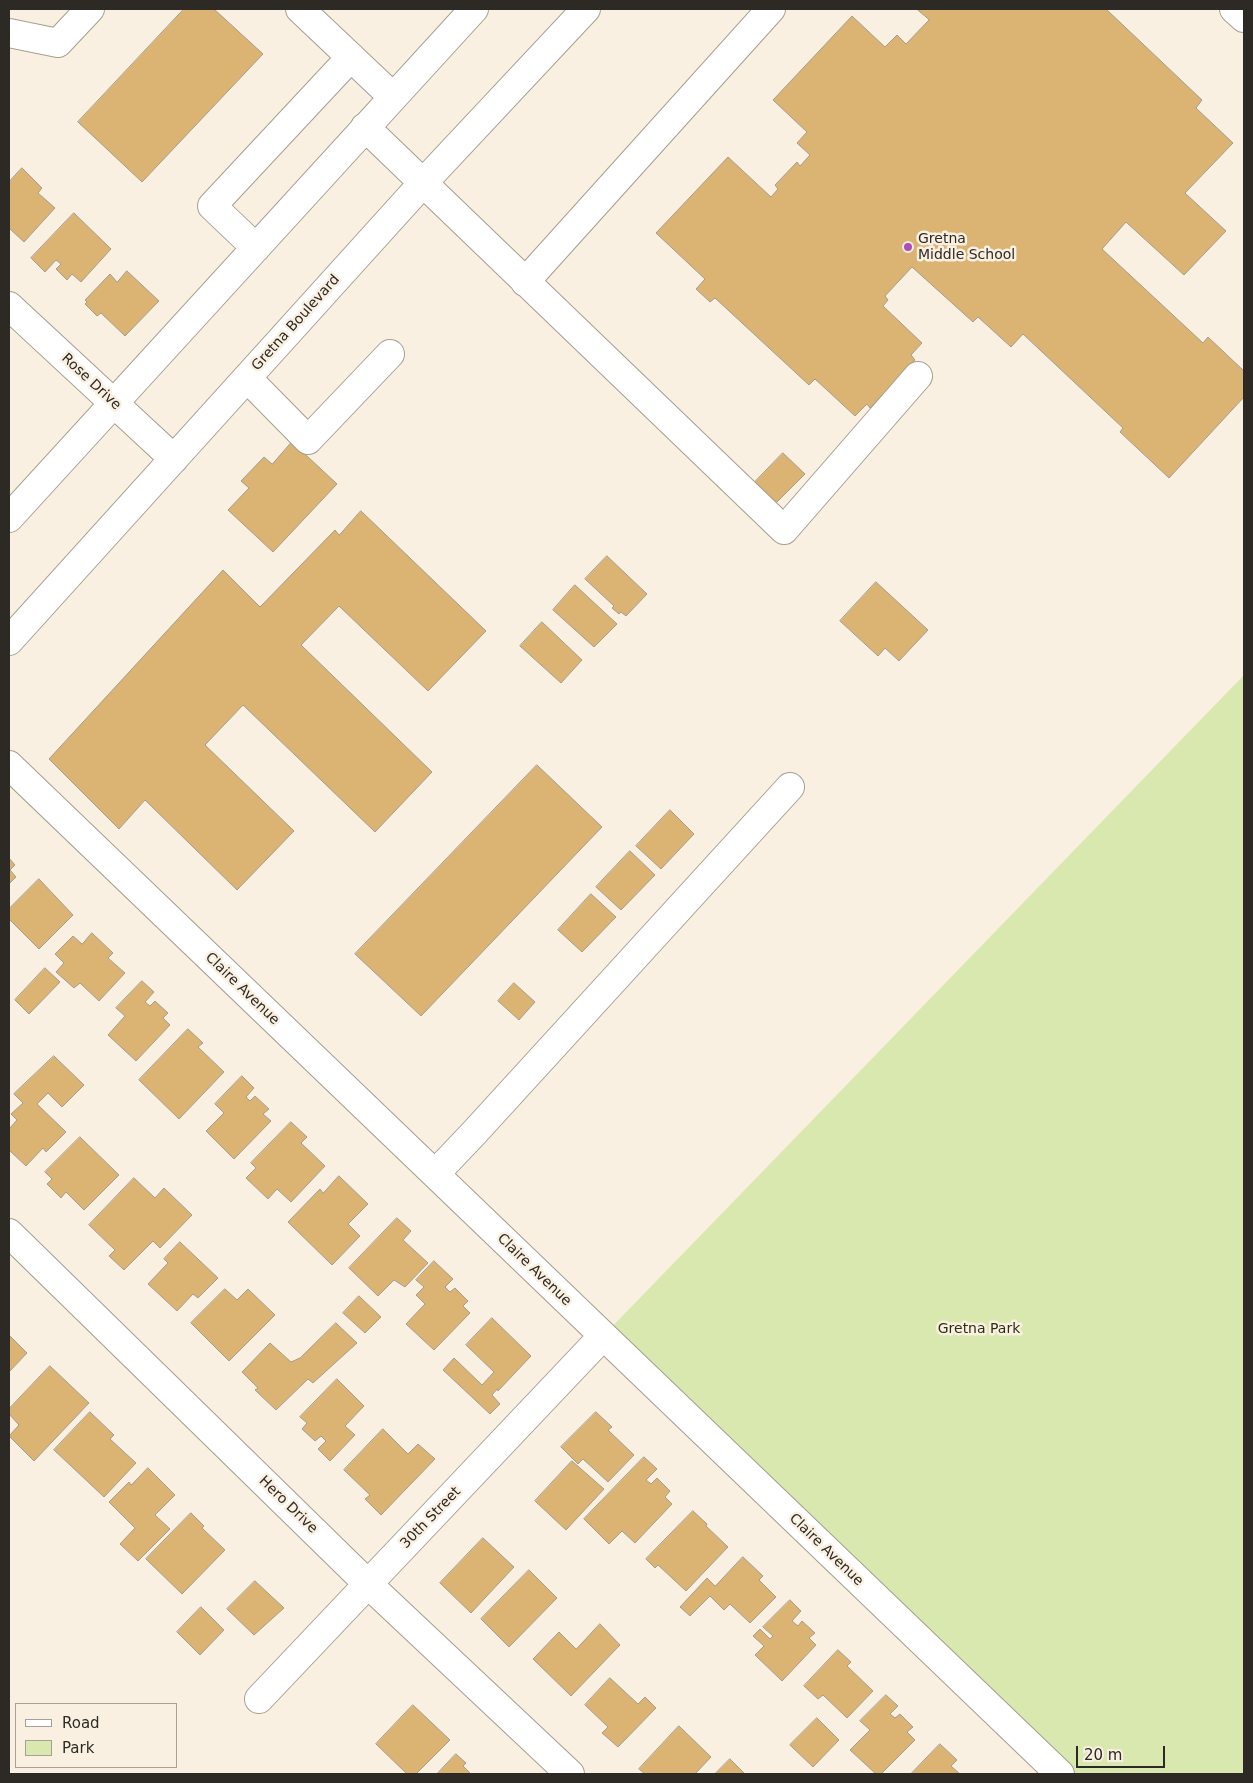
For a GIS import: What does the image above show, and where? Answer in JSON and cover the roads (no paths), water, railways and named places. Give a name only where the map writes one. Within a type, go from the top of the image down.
[{"type":"street","points":[[9,33],[58,43],[90,9]]},
{"type":"street","points":[[300,9],[392,97]]},
{"type":"street","name":"Gretna Boulevard","points":[[9,641],[422,183],[586,9]]},
{"type":"street","points":[[526,282],[771,9]]},
{"type":"street","points":[[1234,9],[1244,18]]},
{"type":"street","points":[[9,518],[256,248],[392,97],[466,11]]},
{"type":"street","points":[[256,248],[212,206],[351,57]]},
{"type":"street","points":[[365,127],[784,530],[918,376]]},
{"type":"street","name":"Rose Drive","points":[[9,306],[174,459]]},
{"type":"street","points":[[247,378],[308,440],[390,354]]},
{"type":"street","name":"Claire Avenue","points":[[9,764],[1060,1774]]},
{"type":"street","points":[[435,1174],[790,787]]},
{"type":"street","name":"Hero Drive","points":[[9,1233],[368,1584],[570,1774]]},
{"type":"street","name":"30th Street","points":[[259,1699],[603,1336]]},
{"type":"place","name":"Gretna Middle School","points":[[908,247]]},
{"type":"park label","name":"Gretna Park","points":[[979,1329]]}]
